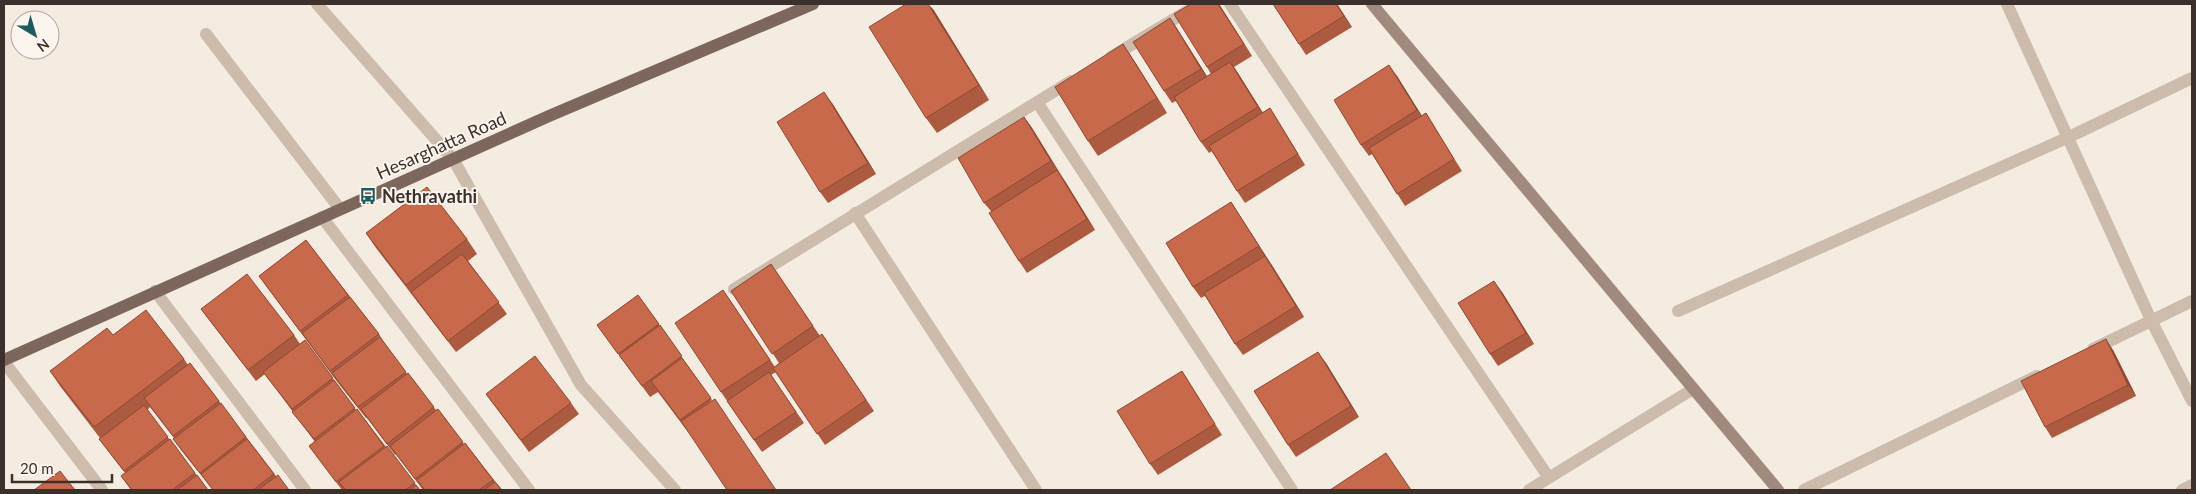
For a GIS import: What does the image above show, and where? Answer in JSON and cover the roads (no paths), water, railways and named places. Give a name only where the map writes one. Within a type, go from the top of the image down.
[{"type":"main road","name":"Hesarghatta Road","points":[[4,361],[453,159],[813,4]]},
{"type":"street","points":[[317,4],[453,159],[582,385],[676,490]]},
{"type":"street","points":[[1097,66],[1199,4]]},
{"type":"street","points":[[1230,4],[1548,478]]},
{"type":"street","points":[[1372,4],[1778,490]]},
{"type":"street","points":[[2007,4],[2151,320],[2192,401]]},
{"type":"street","points":[[206,34],[340,209]]},
{"type":"street","points":[[734,289],[1080,76]]},
{"type":"street","points":[[1678,311],[2068,137],[2192,78]]},
{"type":"street","points":[[1037,102],[1292,490]]},
{"type":"street","points":[[855,213],[1036,490]]},
{"type":"street","points":[[322,217],[529,490]]},
{"type":"street","points":[[155,292],[305,490]]},
{"type":"street","points":[[2080,355],[2192,301]]},
{"type":"street","points":[[4,361],[102,490]]},
{"type":"street","points":[[1804,490],[2053,369]]},
{"type":"street","points":[[1529,490],[1693,389]]},
{"type":"street","points":[[2182,490],[2192,485]]},
{"type":"place","name":"Nethravathi","points":[[368,196]]}]
